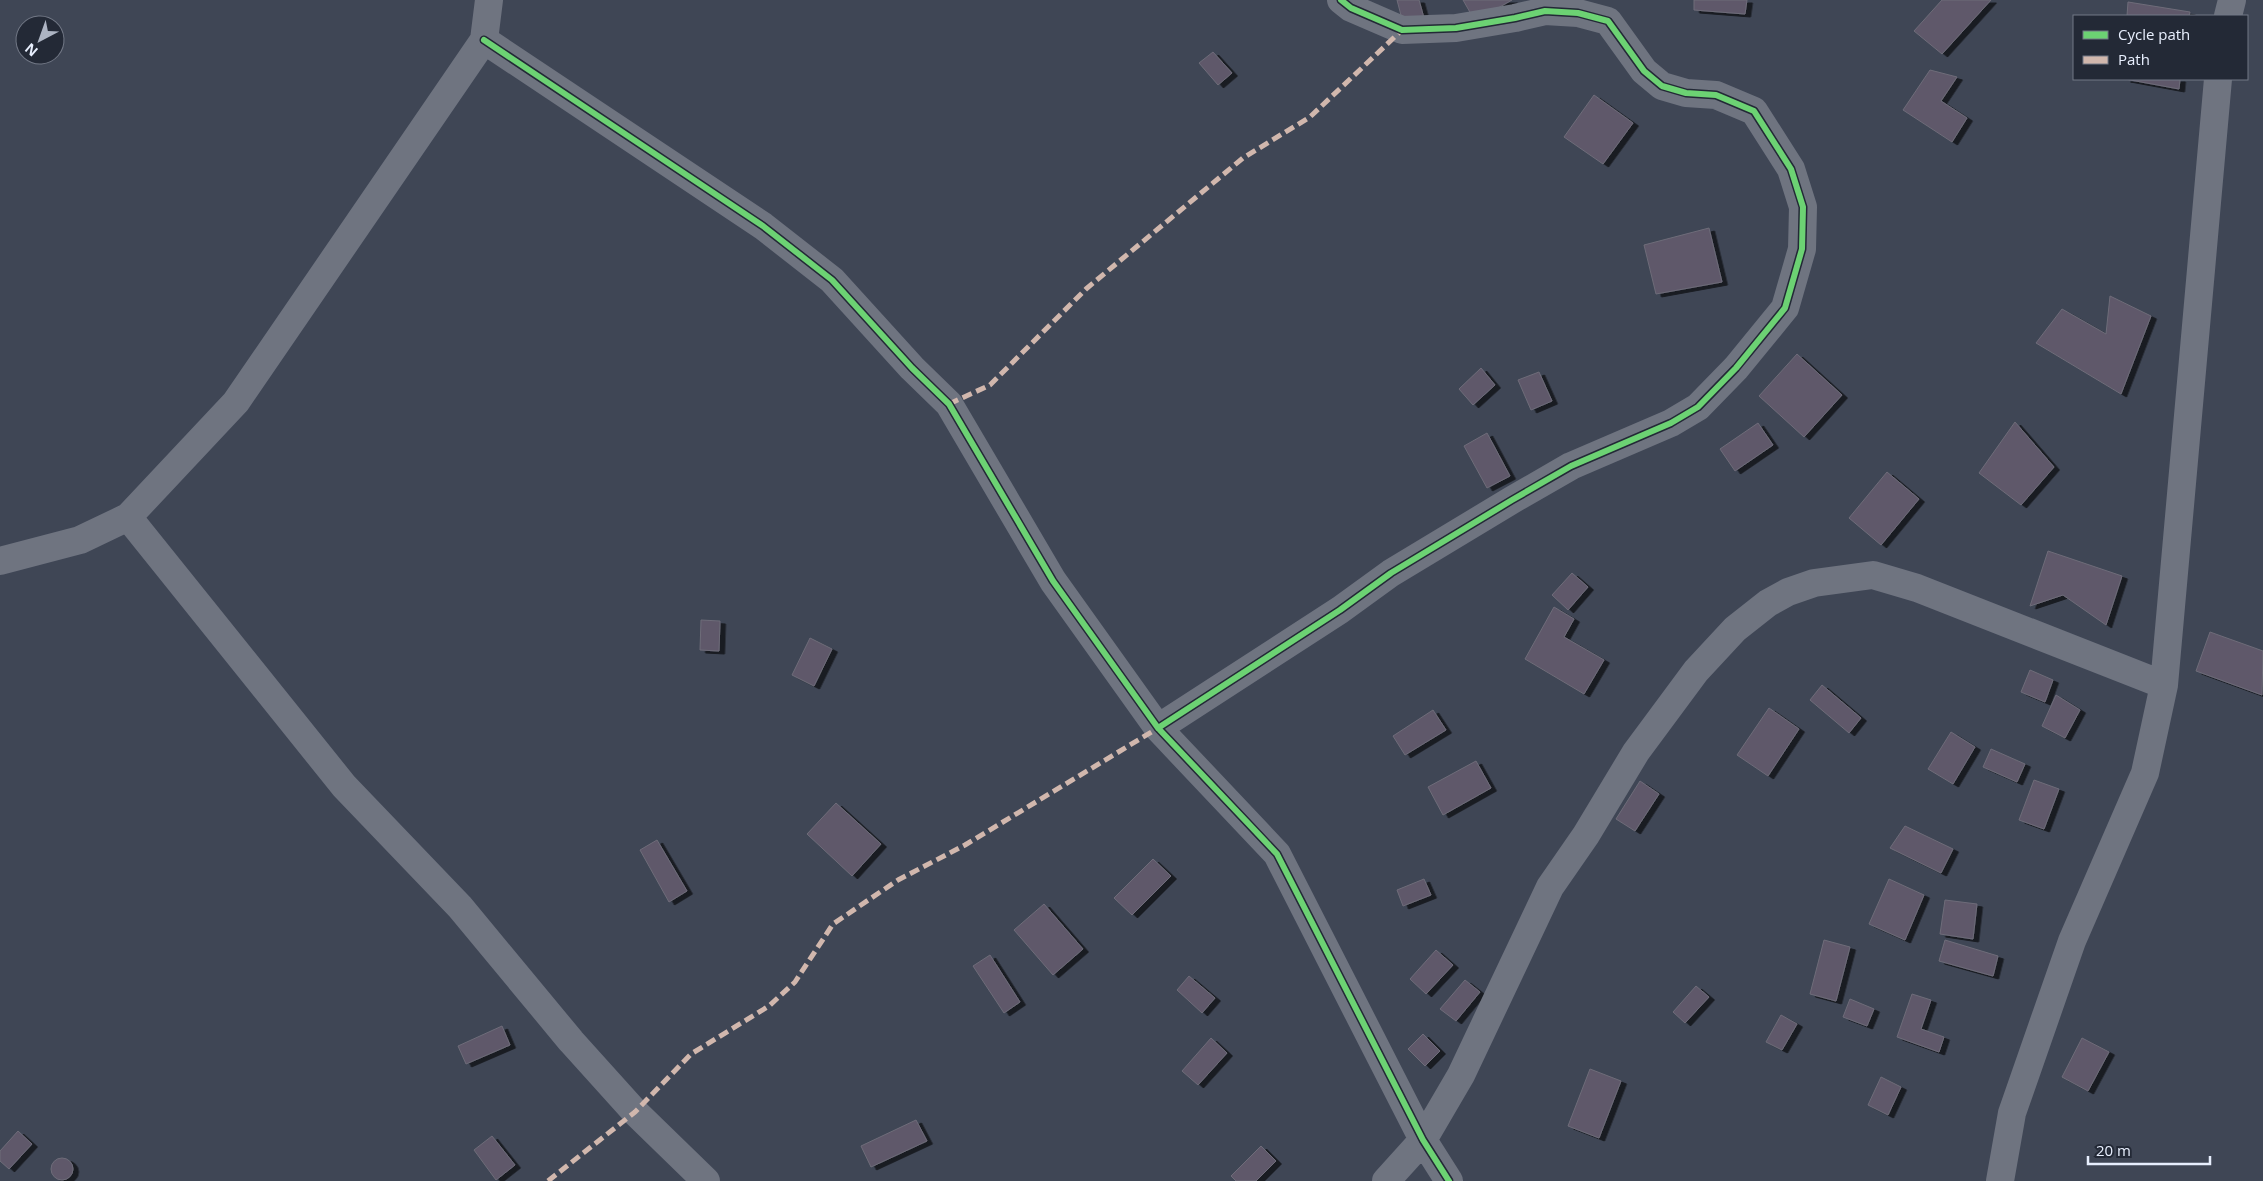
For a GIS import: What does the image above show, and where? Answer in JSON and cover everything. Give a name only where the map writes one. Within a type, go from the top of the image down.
[{"type":"street","points":[[0,561],[80,540],[128,517],[236,402],[484,40],[489,0]]},
{"type":"street","points":[[1158,728],[1340,610],[1391,573],[1512,500],[1571,466],[1671,423],[1698,407],[1736,368],[1785,308],[1802,249],[1803,207],[1791,169],[1754,111],[1716,95],[1686,93],[1662,86],[1644,71],[1608,21],[1578,13],[1545,11],[1456,28],[1402,30],[1351,8],[1341,0]]},
{"type":"street","points":[[2228,15],[2232,0]]},
{"type":"street","points":[[484,40],[763,226],[832,280],[912,368],[949,404],[1053,582],[1158,728],[1277,854],[1423,1140],[1449,1181]]},
{"type":"street","points":[[2000,1181],[2012,1113],[2072,941],[2145,774],[2164,685],[2218,80]]},
{"type":"street","points":[[128,517],[344,786],[460,907],[571,1041],[634,1112],[706,1181]]},
{"type":"street","points":[[1386,1181],[1423,1140],[1460,1075],[1550,886],[1586,835],[1636,752],[1696,671],[1735,629],[1768,603],[1788,592],[1814,583],[1873,575],[1917,588],[2164,685]]},
{"type":"building","points":[[1397,0],[1419,0],[1424,18],[1403,23]]},
{"type":"building","points":[[1463,0],[1512,0],[1475,21]]},
{"type":"building","points":[[1694,0],[1747,0],[1745,14],[1694,10]]},
{"type":"building","points":[[1942,0],[1991,0],[1942,54],[1914,31]]},
{"type":"building","points":[[2128,2],[2190,12],[2189,15],[2127,15]]},
{"type":"building","points":[[1213,52],[1232,73],[1218,85],[1199,63]]},
{"type":"building","points":[[1930,70],[1957,77],[1941,101],[1967,118],[1952,142],[1903,110]]},
{"type":"building","points":[[2130,80],[2180,80],[2179,89]]},
{"type":"building","points":[[1594,95],[1633,123],[1603,164],[1564,137]]},
{"type":"building","points":[[1709,228],[1722,282],[1656,294],[1644,245]]},
{"type":"building","points":[[2110,296],[2151,316],[2121,394],[2036,343],[2062,309],[2106,334]]},
{"type":"building","points":[[1797,354],[1842,395],[1804,437],[1759,396]]},
{"type":"building","points":[[1481,368],[1495,385],[1473,405],[1459,389]]},
{"type":"building","points":[[1539,372],[1552,401],[1531,410],[1518,380]]},
{"type":"building","points":[[2015,422],[2054,467],[2021,505],[1979,473]]},
{"type":"building","points":[[1758,423],[1773,445],[1735,471],[1720,449]]},
{"type":"building","points":[[1487,433],[1510,476],[1487,488],[1464,446]]},
{"type":"building","points":[[1887,472],[1919,499],[1881,545],[1849,518]]},
{"type":"building","points":[[2048,551],[2122,576],[2106,625],[2063,595],[2030,606]]},
{"type":"building","points":[[1572,573],[1588,587],[1568,610],[1552,595]]},
{"type":"building","points":[[1554,607],[1574,619],[1564,637],[1604,660],[1584,694],[1525,659]]},
{"type":"building","points":[[701,620],[720,621],[719,651],[700,650]]},
{"type":"building","points":[[2210,632],[2263,651],[2262,695],[2196,671]]},
{"type":"building","points":[[810,638],[832,649],[814,686],[792,675]]},
{"type":"building","points":[[2030,670],[2053,680],[2045,702],[2021,692]]},
{"type":"building","points":[[1822,685],[1861,718],[1849,733],[1810,700]]},
{"type":"building","points":[[2056,695],[2080,710],[2065,738],[2042,726]]},
{"type":"building","points":[[1769,708],[1799,729],[1768,776],[1737,755]]},
{"type":"building","points":[[1433,710],[1446,730],[1405,755],[1393,736]]},
{"type":"building","points":[[1951,732],[1975,747],[1953,784],[1928,769]]},
{"type":"building","points":[[1991,749],[2025,764],[2017,782],[1983,767]]},
{"type":"building","points":[[1476,761],[1491,788],[1443,815],[1428,787]]},
{"type":"building","points":[[2034,780],[2059,789],[2044,829],[2019,820]]},
{"type":"building","points":[[1640,781],[1659,794],[1635,831],[1616,819]]},
{"type":"building","points":[[836,803],[881,844],[852,876],[807,834]]},
{"type":"building","points":[[1905,826],[1953,849],[1941,873],[1890,848]]},
{"type":"building","points":[[657,840],[687,891],[669,902],[640,850]]},
{"type":"building","points":[[1153,859],[1171,876],[1132,915],[1114,898]]},
{"type":"building","points":[[1424,879],[1431,895],[1403,906],[1397,890]]},
{"type":"building","points":[[1889,879],[1924,895],[1905,940],[1869,924]]},
{"type":"building","points":[[1945,900],[1977,904],[1973,939],[1940,934]]},
{"type":"building","points":[[1044,904],[1083,949],[1053,975],[1014,930]]},
{"type":"building","points":[[1824,940],[1850,947],[1836,1001],[1810,994]]},
{"type":"building","points":[[1945,940],[1998,956],[1993,976],[1939,961]]},
{"type":"building","points":[[1436,950],[1453,965],[1426,994],[1410,979]]},
{"type":"building","points":[[990,955],[1020,1002],[1004,1013],[973,966]]},
{"type":"building","points":[[1189,976],[1215,998],[1202,1013],[1177,990]]},
{"type":"building","points":[[1465,980],[1480,992],[1456,1021],[1440,1009]]},
{"type":"building","points":[[1696,986],[1709,997],[1685,1023],[1673,1012]]},
{"type":"building","points":[[1912,994],[1931,1000],[1921,1029],[1944,1037],[1939,1052],[1897,1037]]},
{"type":"building","points":[[1850,999],[1874,1009],[1867,1026],[1843,1017]]},
{"type":"building","points":[[1781,1015],[1797,1024],[1782,1050],[1766,1042]]},
{"type":"building","points":[[502,1026],[510,1045],[466,1064],[458,1046]]},
{"type":"building","points":[[1423,1034],[1440,1051],[1425,1066],[1408,1049]]},
{"type":"building","points":[[1211,1038],[1227,1053],[1198,1085],[1182,1071]]},
{"type":"building","points":[[2082,1038],[2109,1052],[2088,1091],[2062,1077]]},
{"type":"building","points":[[1590,1069],[1621,1081],[1599,1138],[1568,1126]]},
{"type":"building","points":[[1881,1077],[1901,1087],[1888,1115],[1868,1105]]},
{"type":"building","points":[[916,1120],[927,1141],[871,1167],[861,1146]]},
{"type":"building","points":[[18,1131],[32,1144],[9,1169],[0,1161],[0,1151]]},
{"type":"building","points":[[492,1136],[515,1165],[496,1180],[474,1150]]},
{"type":"building","points":[[1261,1146],[1276,1161],[1256,1181],[1236,1181],[1231,1176]]},
{"type":"building","points":[[62,1158],[70,1161],[73,1169],[70,1177],[62,1180],[54,1177],[51,1169],[54,1161]]},
{"type":"marked path","points":[[949,404],[990,385],[1086,289],[1243,158],[1310,117],[1402,30]]},
{"type":"marked path","points":[[548,1181],[635,1112],[691,1054],[769,1006],[795,982],[833,924],[898,880],[965,845],[1158,728]]},
{"type":"cycle path","points":[[1158,728],[1340,610],[1391,573],[1512,500],[1571,466],[1671,423],[1698,407],[1736,368],[1785,308],[1802,249],[1803,207],[1791,169],[1754,111],[1716,95],[1686,93],[1662,86],[1644,71],[1608,21],[1578,13],[1545,11],[1456,28],[1402,30],[1351,8],[1341,0]]},
{"type":"cycle path","points":[[484,40],[763,226],[832,280],[912,368],[949,404],[1053,581],[1158,728],[1277,854],[1423,1140],[1449,1181]]}]
